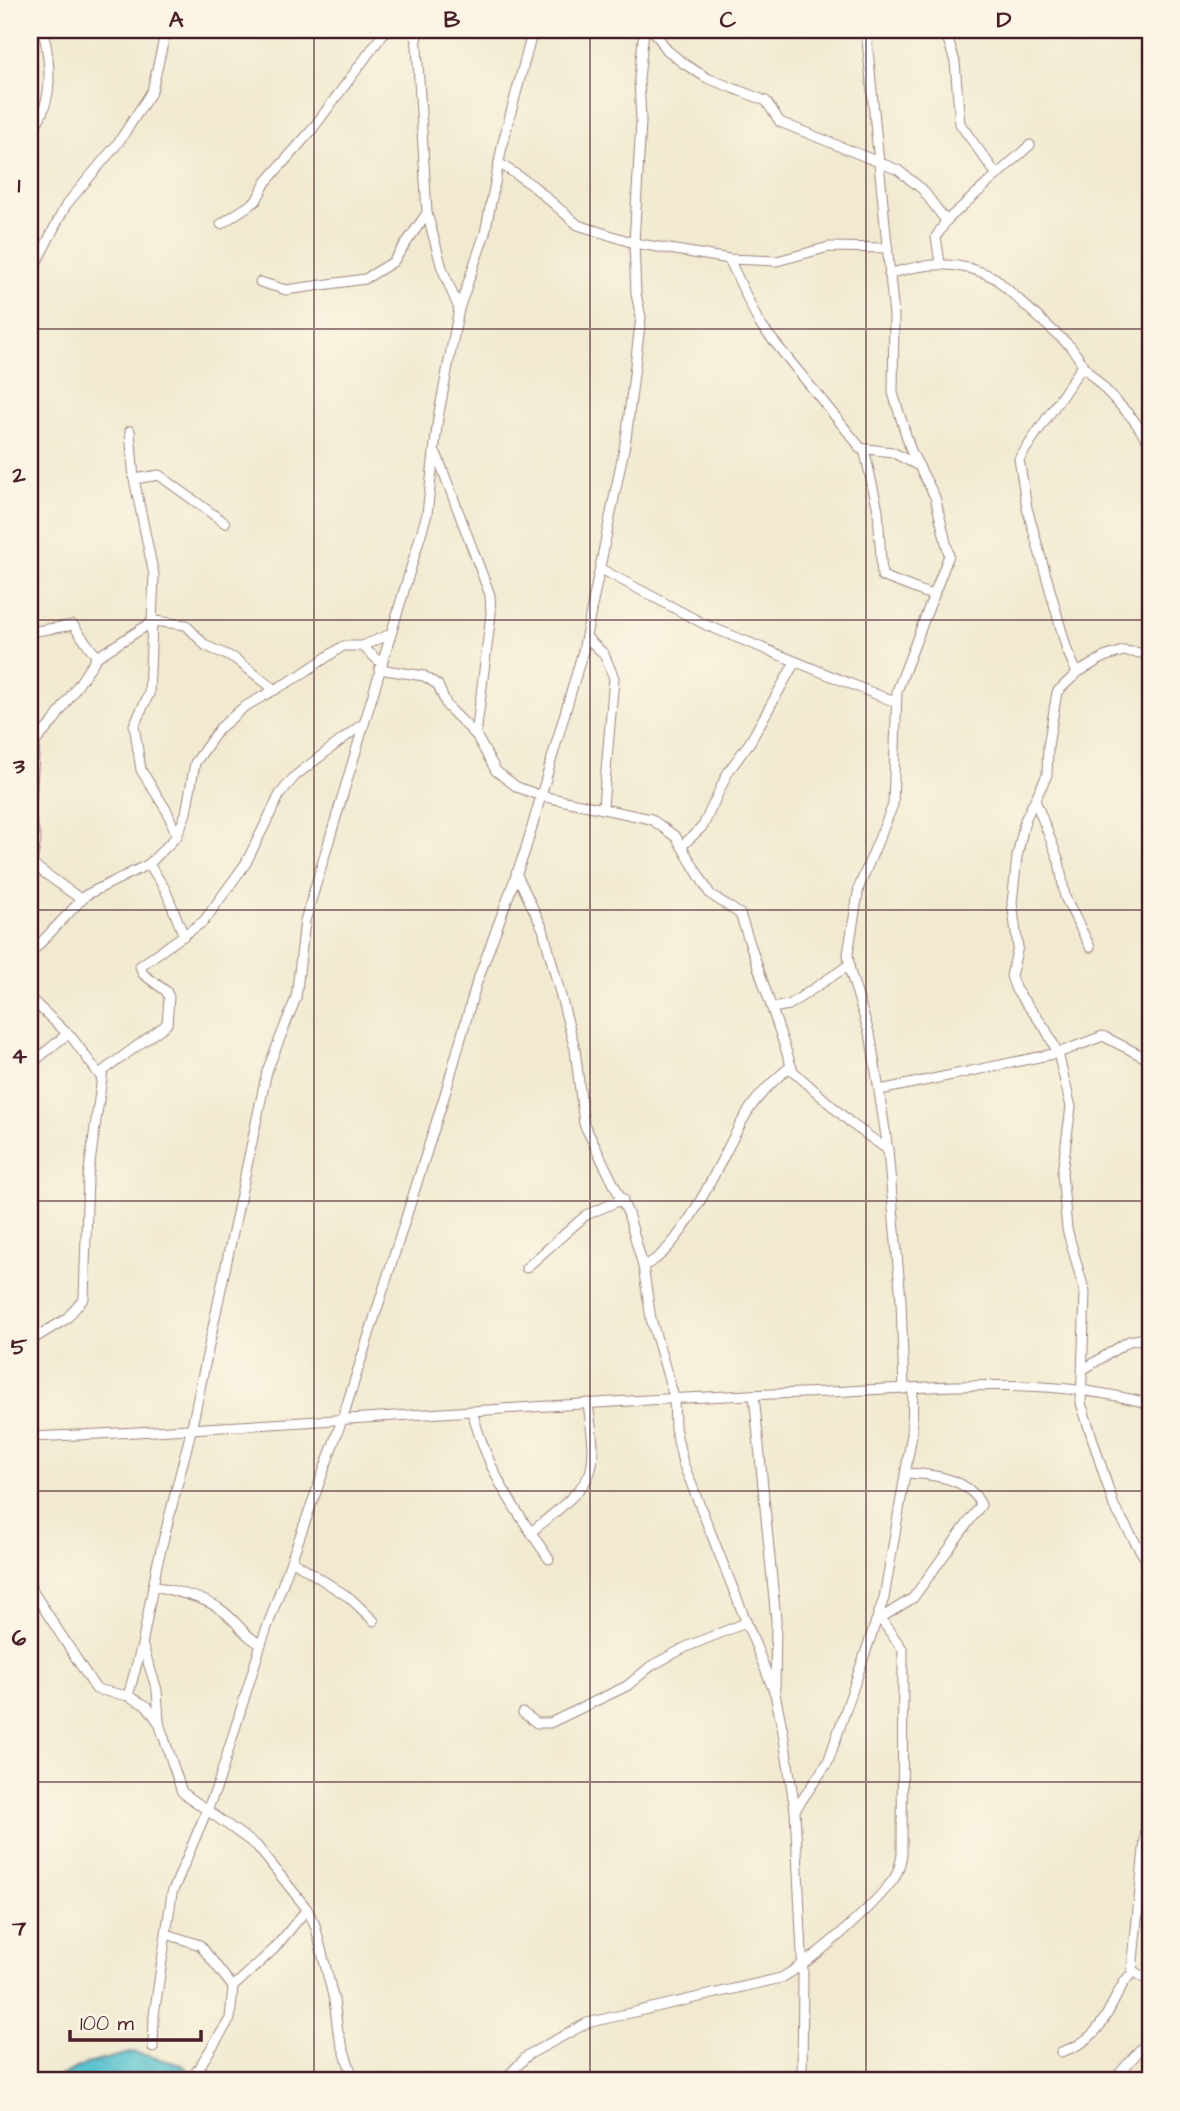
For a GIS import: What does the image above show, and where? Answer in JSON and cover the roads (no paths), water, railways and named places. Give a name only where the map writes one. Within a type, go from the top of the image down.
[{"type":"street","points":[[30,132],[46,109],[50,59],[43,30]]},
{"type":"street","points":[[30,275],[66,205],[118,143],[152,91],[158,75],[166,30]]},
{"type":"street","points":[[221,224],[256,201],[266,182],[311,131],[386,30]]},
{"type":"street","points":[[416,30],[428,213],[442,268],[459,309]]},
{"type":"street","points":[[128,1696],[231,1253],[251,1136],[258,1121],[270,1061],[296,998],[305,921],[361,725],[424,526],[436,453],[438,418],[459,309],[485,233],[499,163],[533,30]]},
{"type":"street","points":[[153,2048],[154,2015],[172,1893],[223,1771],[261,1644],[342,1420],[476,985],[541,796],[586,637],[626,439],[640,317],[636,294],[634,243],[641,122],[639,79],[644,30]]},
{"type":"street","points":[[653,30],[667,50],[683,63],[707,78],[766,101],[780,122],[877,160],[912,179],[946,221]]},
{"type":"street","points":[[795,1810],[828,1762],[878,1620],[891,1569],[912,1434],[901,1287],[880,1090],[871,1040],[849,965],[856,896],[893,806],[895,702],[949,555],[940,510],[907,440],[893,393],[894,316],[866,30]]},
{"type":"street","points":[[945,30],[955,62],[960,124],[997,175]]},
{"type":"street","points":[[940,263],[936,237],[946,221],[1030,145]]},
{"type":"street","points":[[499,163],[532,185],[578,225],[634,243],[729,259],[777,261],[829,247],[888,248]]},
{"type":"street","points":[[260,282],[286,290],[365,279],[393,262],[428,213]]},
{"type":"street","points":[[729,259],[758,323],[868,460],[876,497],[882,576],[934,596]]},
{"type":"street","points":[[889,274],[940,263],[984,272],[995,278],[1071,347],[1083,365],[1133,419],[1150,444]]},
{"type":"street","points":[[1077,673],[1067,650],[1027,508],[1018,464],[1020,454],[1083,365]]},
{"type":"street","points":[[130,431],[134,479],[154,575],[155,621],[149,694],[134,725],[141,770],[167,811],[177,836]]},
{"type":"street","points":[[859,448],[892,452],[919,466]]},
{"type":"street","points":[[436,453],[490,595],[491,614],[476,735]]},
{"type":"street","points":[[134,479],[159,475],[225,523]]},
{"type":"street","points":[[601,569],[706,625],[895,702]]},
{"type":"street","points":[[82,900],[31,866],[36,841],[30,812],[32,746],[97,657],[155,621],[186,625],[206,646],[234,658],[275,690]]},
{"type":"street","points":[[30,632],[73,625],[97,657]]},
{"type":"street","points":[[30,954],[96,888],[149,864],[177,836],[186,813],[195,764],[202,750],[219,729],[244,707],[343,646],[362,646],[391,634]]},
{"type":"street","points":[[586,637],[604,654],[614,678],[603,806]]},
{"type":"street","points":[[362,646],[380,666],[432,680],[452,712],[476,735],[496,771],[517,787],[541,796],[603,806],[651,819],[683,845],[710,894],[740,914],[791,1066],[811,1090],[888,1150]]},
{"type":"street","points":[[1150,654],[1124,651],[1104,657],[1061,686],[1054,699],[1046,775],[1025,820],[1017,856],[1012,903],[1018,947],[1012,976],[1016,990],[1045,1028],[1058,1053],[1071,1107],[1062,1173],[1067,1229],[1085,1293],[1081,1403],[1107,1491],[1150,1567]]},
{"type":"street","points":[[683,845],[703,826],[728,772],[750,742],[795,662]]},
{"type":"street","points":[[30,1341],[66,1319],[84,1298],[88,1177],[103,1071],[167,1024],[166,991],[143,974],[140,966],[204,921],[246,863],[280,794],[295,776],[361,725]]},
{"type":"street","points":[[1035,800],[1059,861],[1065,897],[1090,947]]},
{"type":"street","points":[[149,864],[165,889],[184,936]]},
{"type":"street","points":[[516,873],[543,929],[575,1049],[584,1124],[623,1199],[643,1266],[651,1319],[674,1397],[675,1428],[683,1463],[775,1694]]},
{"type":"street","points":[[772,1008],[789,1005],[849,965]]},
{"type":"street","points":[[30,998],[67,1034],[102,1077]]},
{"type":"street","points":[[30,1065],[67,1034]]},
{"type":"street","points":[[880,1090],[1058,1053],[1103,1036],[1150,1059]]},
{"type":"street","points":[[643,1266],[660,1258],[716,1174],[746,1114],[791,1066]]},
{"type":"street","points":[[526,1268],[586,1215],[623,1199]]},
{"type":"street","points":[[1084,1369],[1129,1341],[1150,1337]]},
{"type":"street","points":[[30,1437],[191,1431],[674,1397],[993,1386],[1082,1390],[1150,1404]]},
{"type":"street","points":[[754,1395],[776,1620],[775,1694],[795,1810],[802,1964],[802,2081]]},
{"type":"street","points":[[531,1532],[569,1501],[589,1474],[592,1448],[588,1403]]},
{"type":"street","points":[[472,1411],[493,1474],[549,1559]]},
{"type":"street","points":[[878,1620],[913,1598],[981,1504],[948,1478],[906,1472]]},
{"type":"street","points":[[293,1560],[350,1598],[374,1621]]},
{"type":"street","points":[[153,1585],[213,1604],[234,1620],[251,1640],[261,1644]]},
{"type":"street","points":[[30,1587],[96,1689],[128,1696],[147,1706],[159,1723]]},
{"type":"street","points":[[503,2081],[528,2055],[587,2023],[781,1978],[802,1964],[863,1911],[894,1879],[900,1868],[903,1650],[878,1620]]},
{"type":"street","points":[[523,1713],[537,1723],[550,1723],[628,1686],[651,1666],[686,1647],[746,1623]]},
{"type":"street","points":[[142,1645],[157,1690],[159,1723],[180,1788],[257,1846],[307,1909],[315,1925],[334,2000],[338,2032],[354,2081]]},
{"type":"street","points":[[1133,1973],[1136,1911],[1148,1809],[1145,1748],[1150,1736]]},
{"type":"street","points":[[196,2072],[230,2019],[233,1987],[274,1949],[307,1909]]},
{"type":"street","points":[[167,1934],[200,1945],[233,1987]]},
{"type":"street","points":[[1133,1973],[1150,1982]]},
{"type":"street","points":[[1061,2052],[1091,2039],[1105,2020],[1126,1978],[1133,1973]]},
{"type":"street","points":[[1113,2081],[1150,2038]]},
{"type":"water","points":[[133,2052],[182,2065],[199,2081],[51,2081],[83,2065]]}]
